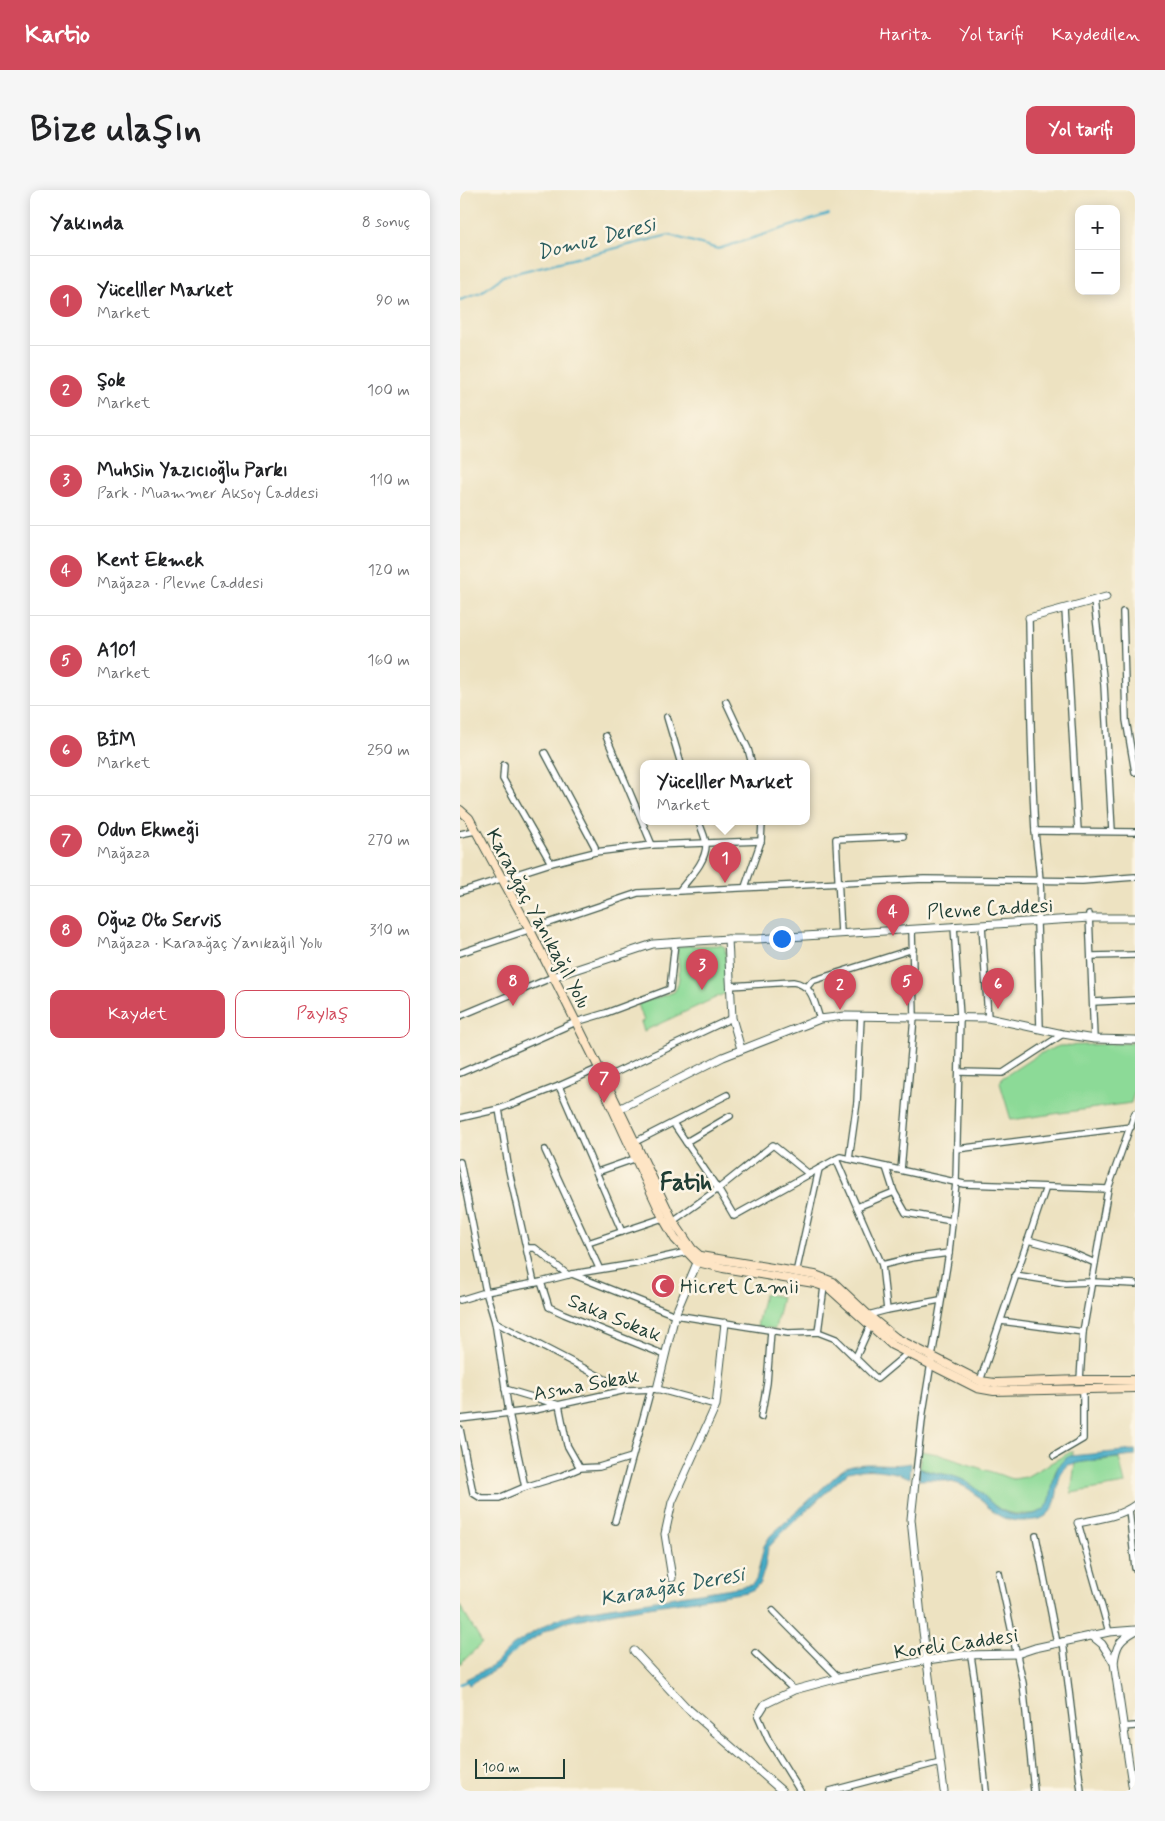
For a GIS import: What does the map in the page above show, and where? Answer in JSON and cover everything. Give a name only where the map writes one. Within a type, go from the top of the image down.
[{"type":"main road","name":"Karaağaç Yanıkağıl Yolu","points":[[460,810],[469,818],[530,930],[586,1044]]},
{"type":"main road","points":[[586,1044],[604,1078],[634,1159],[663,1218],[676,1239],[699,1259],[723,1268],[814,1283],[829,1288],[892,1345],[980,1381],[995,1383],[1135,1380]]},
{"type":"main road","points":[[586,1044],[595,1070],[635,1142],[672,1221],[690,1251]]},
{"type":"main road","points":[[699,1259],[816,1275],[833,1282],[896,1338],[977,1388],[994,1391],[1135,1388]]},
{"type":"street","points":[[1040,1028],[1037,922],[1039,916],[1040,880],[1035,831],[1029,618],[1106,597]]},
{"type":"street","points":[[1094,601],[1104,685],[1112,831]]},
{"type":"street","points":[[1065,609],[1078,831]]},
{"type":"street","points":[[1123,612],[1126,720],[1135,772]]},
{"type":"street","points":[[726,702],[748,749],[751,760]]},
{"type":"street","points":[[667,717],[680,760]]},
{"type":"street","points":[[1126,720],[1135,720]]},
{"type":"street","points":[[606,736],[640,817]]},
{"type":"street","points":[[545,753],[595,847],[595,852]]},
{"type":"street","points":[[504,765],[503,779],[551,863]]},
{"type":"street","points":[[644,825],[652,845]]},
{"type":"street","points":[[680,890],[701,862],[706,843],[700,825]]},
{"type":"street","points":[[745,887],[761,841],[762,825]]},
{"type":"street","points":[[460,834],[476,831]]},
{"type":"street","points":[[1035,831],[1135,832]]},
{"type":"street","points":[[841,933],[836,839],[902,836]]},
{"type":"street","points":[[460,892],[551,863],[595,852],[652,845],[761,841]]},
{"type":"street","points":[[460,953],[638,893],[924,879],[1082,881],[1135,877]]},
{"type":"street","points":[[1089,916],[1094,1038]]},
{"type":"street","name":"Plevne Caddesi","points":[[553,977],[652,944],[728,939],[757,940],[841,933],[1037,922],[1089,916],[1135,918]]},
{"type":"street","points":[[982,925],[988,1018]]},
{"type":"street","points":[[944,1791],[911,1519],[916,1465],[931,1360],[949,1253],[956,1182],[960,1017],[954,926]]},
{"type":"street","points":[[901,1170],[914,1016],[912,929]]},
{"type":"street","points":[[728,939],[732,1018],[741,1050]]},
{"type":"street","points":[[460,1073],[576,1022],[670,989],[675,942]]},
{"type":"street","points":[[806,987],[812,981],[913,949]]},
{"type":"street","points":[[1092,956],[1135,955]]},
{"type":"street","points":[[460,1016],[553,977]]},
{"type":"street","points":[[730,986],[801,983],[806,987],[820,1019]]},
{"type":"street","points":[[1093,1002],[1135,1000]]},
{"type":"street","points":[[849,1159],[856,1102],[861,1016]]},
{"type":"street","points":[[616,1110],[741,1050],[820,1019],[861,1016],[988,1018],[1062,1034],[1135,1040]]},
{"type":"street","points":[[604,1078],[732,1018]]},
{"type":"street","points":[[959,1072],[1003,1073],[1062,1034]]},
{"type":"street","points":[[460,1118],[499,1109],[595,1070]]},
{"type":"street","points":[[559,1086],[622,1232]]},
{"type":"street","points":[[635,1142],[727,1095]]},
{"type":"street","points":[[499,1109],[509,1171],[534,1284]]},
{"type":"street","points":[[1080,1380],[1083,1332],[1108,1189],[1135,1113]]},
{"type":"street","points":[[686,1142],[730,1116]]},
{"type":"street","points":[[672,1122],[718,1189],[734,1216],[840,1157],[964,1184],[1108,1189]]},
{"type":"street","points":[[1122,1128],[1127,1137],[1135,1141]]},
{"type":"street","points":[[957,1150],[1130,1128]]},
{"type":"street","points":[[672,1221],[718,1189],[773,1145],[809,1174]]},
{"type":"street","points":[[545,1150],[599,1268]]},
{"type":"street","points":[[596,1172],[634,1159]]},
{"type":"street","points":[[836,1159],[882,1265],[887,1310]]},
{"type":"street","points":[[460,1162],[486,1292],[495,1322],[509,1413],[525,1487]]},
{"type":"street","points":[[886,1167],[894,1192],[906,1213],[952,1221]]},
{"type":"street","points":[[796,1273],[819,1169]]},
{"type":"street","points":[[980,1381],[1046,1186]]},
{"type":"street","points":[[857,1207],[894,1192]]},
{"type":"street","points":[[588,1242],[663,1218]]},
{"type":"street","points":[[1028,1240],[1065,1250],[1095,1263]]},
{"type":"street","points":[[527,1248],[535,1248],[570,1274],[675,1315],[788,1333],[818,1332],[836,1339],[876,1379],[908,1353]]},
{"type":"street","points":[[460,1300],[486,1292],[534,1284],[570,1274],[634,1264],[690,1251]]},
{"type":"street","points":[[882,1265],[911,1258],[949,1253]]},
{"type":"street","points":[[615,1521],[632,1457],[665,1355],[675,1315],[699,1259]]},
{"type":"street","points":[[1015,1275],[1065,1283],[1135,1284]]},
{"type":"street","name":"Saka Sokak","points":[[541,1282],[550,1307],[665,1355]]},
{"type":"street","points":[[818,1332],[824,1287]]},
{"type":"street","points":[[868,1315],[940,1300]]},
{"type":"street","points":[[1001,1321],[1083,1332]]},
{"type":"street","points":[[495,1322],[626,1390]]},
{"type":"street","points":[[672,1578],[665,1534],[672,1502],[716,1405],[725,1323]]},
{"type":"street","points":[[856,1357],[870,1326]]},
{"type":"street","points":[[761,1417],[771,1330]]},
{"type":"street","points":[[505,1389],[559,1405],[567,1445],[580,1468]]},
{"type":"street","name":"Asma Sokak","points":[[460,1419],[559,1405],[626,1390],[654,1389],[716,1405]]},
{"type":"street","points":[[1054,1456],[1083,1439],[1083,1389]]},
{"type":"street","points":[[460,1429],[473,1493],[481,1498],[498,1498],[580,1468],[599,1467],[632,1457]]},
{"type":"street","points":[[1109,1632],[1078,1523],[1105,1518],[1132,1507],[1135,1568]]},
{"type":"street","points":[[1036,1536],[1060,1642],[1081,1791]]},
{"type":"street","points":[[999,1573],[1023,1683],[1034,1791]]},
{"type":"street","points":[[773,1611],[839,1678]]},
{"type":"street","points":[[1133,1791],[1114,1663],[1116,1648],[1125,1637],[1135,1631]]},
{"type":"street","name":"Koreli Caddesi","points":[[760,1712],[765,1704],[794,1690],[839,1678],[927,1660],[963,1655],[1017,1654],[1091,1635],[1135,1631]]},
{"type":"street","points":[[1091,1635],[1102,1644],[1114,1663]]},
{"type":"street","points":[[634,1651],[686,1707],[782,1791]]},
{"type":"street","points":[[755,1653],[794,1690]]},
{"type":"street","points":[[971,1656],[986,1791]]},
{"type":"street","points":[[760,1712],[758,1716],[768,1739],[800,1791]]},
{"type":"street","points":[[1123,1727],[1135,1726]]},
{"type":"street","points":[[830,1791],[940,1762]]},
{"type":"green space","points":[[721,945],[725,947],[728,992],[644,1031],[641,1022],[644,1021],[638,1004],[674,992],[679,976],[677,946]]},
{"type":"green space","points":[[1135,1043],[1135,1089],[1131,1103],[1011,1120],[1000,1083],[1002,1078],[1039,1054],[1059,1046]]},
{"type":"green space","points":[[764,1294],[782,1297],[775,1329],[757,1326]]},
{"type":"green space","points":[[921,1451],[937,1454],[1013,1479],[1026,1477],[1072,1451],[1073,1456],[1070,1456],[1056,1471],[1052,1495],[1049,1503],[1042,1511],[1032,1514],[1013,1514],[996,1507],[977,1489],[960,1479],[919,1468]]},
{"type":"green space","points":[[1119,1458],[1125,1484],[1071,1493],[1075,1463]]},
{"type":"green space","points":[[460,1606],[482,1643],[460,1664]]},
{"type":"water","points":[[1135,1450],[1135,1456],[1067,1465],[1060,1476],[1055,1503],[1052,1509],[1046,1516],[1035,1520],[1026,1521],[1003,1518],[970,1490],[961,1485],[940,1480],[919,1480],[919,1468],[956,1477],[979,1491],[1000,1510],[1009,1514],[1034,1514],[1048,1504],[1055,1474],[1064,1459],[1070,1456]]},
{"type":"water","points":[[911,1463],[910,1478],[879,1470],[855,1470],[848,1472],[768,1548],[760,1583],[754,1589],[747,1592],[616,1612],[566,1622],[545,1631],[512,1653],[498,1668],[469,1685],[466,1679],[491,1667],[512,1646],[537,1630],[555,1620],[578,1612],[751,1585],[756,1580],[764,1546],[770,1536],[841,1471],[849,1467],[865,1464]]},
{"type":"waterway","name":"Domuz Deresi","points":[[460,300],[481,293],[503,276],[669,235],[718,249],[829,214]]},
{"type":"waterway","name":"Karaağaç Deresi","points":[[510,1655],[520,1647]]},
{"type":"waterway","name":"Karaağaç Deresi","points":[[460,1684],[468,1681]]},
{"type":"place","name":"Yücelller Market","points":[[725,883]]},
{"type":"place","name":"Kent Ekmek","points":[[893,936]]},
{"type":"place","name":"Muhsin Yazıcıoğlu Parkı","points":[[702,990]]},
{"type":"place","name":"Oğuz Oto Servis","points":[[513,1006]]},
{"type":"place","name":"A101","points":[[907,1006]]},
{"type":"place","name":"BİM","points":[[998,1009]]},
{"type":"place","name":"Şok","points":[[840,1010]]},
{"type":"place","name":"Odun Ekmeği","points":[[604,1103]]},
{"type":"place","name":"Hicret Camii","points":[[663,1286]]},
{"type":"district","name":"Fatih","points":[[686,1181]]}]
